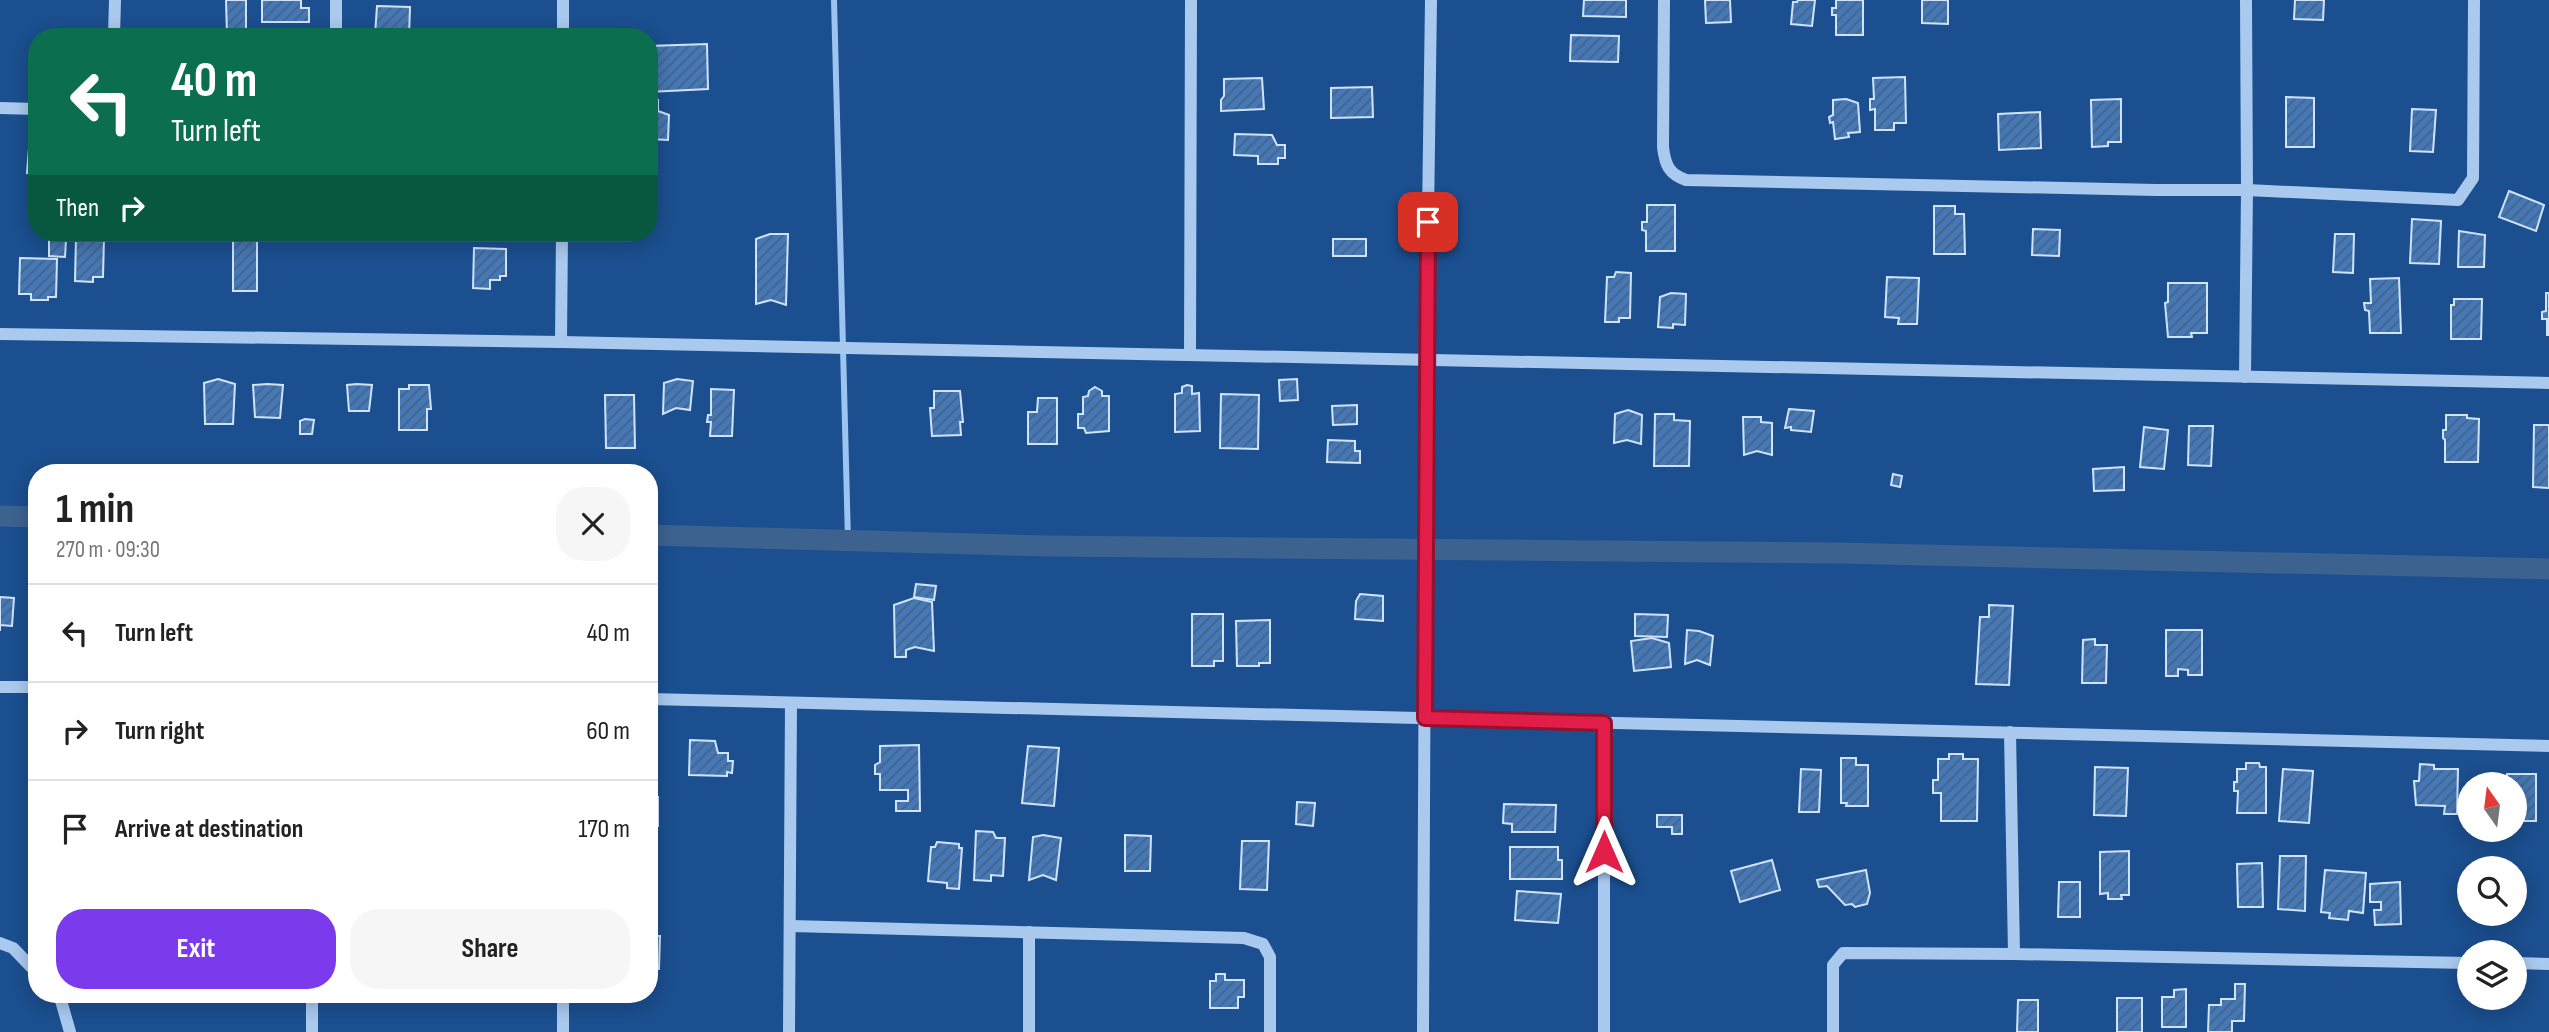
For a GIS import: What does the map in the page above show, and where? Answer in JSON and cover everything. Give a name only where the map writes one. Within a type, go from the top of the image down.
[{"type":"street","points":[[114,28],[115,0]]},
{"type":"street","points":[[336,0],[336,28]]},
{"type":"street","points":[[563,0],[563,28]]},
{"type":"street","points":[[1190,355],[1191,0]]},
{"type":"street","points":[[1423,1032],[1426,360],[1431,0]]},
{"type":"street","points":[[1664,0],[1663,147],[1668,168],[1686,180],[2247,190],[2458,200],[2473,178],[2474,0]]},
{"type":"street","points":[[2245,377],[2246,0]]},
{"type":"street","points":[[0,108],[28,109]]},
{"type":"street","points":[[561,342],[562,242]]},
{"type":"street","points":[[0,334],[561,342],[2549,383]]},
{"type":"street","points":[[0,687],[28,687]]},
{"type":"street","points":[[658,699],[2549,746]]},
{"type":"street","points":[[789,1032],[790,702]]},
{"type":"street","points":[[1604,723],[1604,1032]]},
{"type":"street","points":[[2010,732],[2014,954]]},
{"type":"street","points":[[790,926],[1244,938],[1263,944],[1270,957],[1270,1032]]},
{"type":"street","points":[[1029,932],[1029,1032]]},
{"type":"street","points":[[0,943],[13,948],[28,964]]},
{"type":"street","points":[[1833,1032],[1833,965],[1843,953],[2457,962]]},
{"type":"street","points":[[2527,963],[2549,964]]},
{"type":"street","points":[[62,1003],[70,1032]]},
{"type":"street","points":[[312,1003],[312,1032]]},
{"type":"street","points":[[563,1003],[563,1032]]},
{"type":"building","points":[[226,0],[246,0],[246,28],[227,28]]},
{"type":"building","points":[[262,0],[301,0],[301,8],[309,8],[309,22],[262,22]]},
{"type":"building","points":[[1584,0],[1626,0],[1626,17],[1583,16]]},
{"type":"building","points":[[1705,0],[1730,0],[1731,22],[1706,23]]},
{"type":"building","points":[[1815,0],[1812,26],[1791,24],[1793,2]]},
{"type":"building","points":[[1836,0],[1863,0],[1863,35],[1836,35],[1836,15],[1832,15],[1832,8],[1836,8]]},
{"type":"building","points":[[1922,0],[1948,0],[1948,24],[1922,23]]},
{"type":"building","points":[[2295,0],[2324,0],[2323,20],[2294,19]]},
{"type":"building","points":[[377,6],[410,7],[409,28],[375,28]]},
{"type":"building","points":[[1571,35],[1619,36],[1618,62],[1570,61]]},
{"type":"building","points":[[707,44],[708,89],[658,92],[658,46]]},
{"type":"building","points":[[1905,77],[1906,123],[1894,123],[1894,130],[1875,130],[1875,109],[1870,110],[1870,99],[1874,99],[1873,78]]},
{"type":"building","points":[[1262,78],[1264,109],[1221,111],[1224,79]]},
{"type":"building","points":[[1372,87],[1373,117],[1331,118],[1331,88]]},
{"type":"building","points":[[2286,97],[2314,98],[2314,147],[2286,147]]},
{"type":"building","points":[[1846,99],[1858,103],[1860,132],[1848,133],[1849,137],[1835,139],[1833,122],[1830,123],[1829,117],[1833,115],[1833,100]]},
{"type":"building","points":[[2121,99],[2121,142],[2108,142],[2108,146],[2092,147],[2091,100]]},
{"type":"building","points":[[2412,109],[2436,110],[2433,152],[2410,151]]},
{"type":"building","points":[[658,111],[669,115],[668,140],[658,139]]},
{"type":"building","points":[[2040,112],[2041,148],[1999,150],[1998,114]]},
{"type":"building","points":[[1235,134],[1272,135],[1277,145],[1285,145],[1285,158],[1278,158],[1278,164],[1258,164],[1258,156],[1234,155]]},
{"type":"building","points":[[2509,191],[2544,205],[2536,231],[2499,217]]},
{"type":"building","points":[[1647,205],[1675,205],[1675,251],[1646,251],[1646,231],[1642,230],[1642,222],[1647,222]]},
{"type":"building","points":[[1934,206],[1955,206],[1955,214],[1964,214],[1965,254],[1934,254]]},
{"type":"building","points":[[2412,219],[2441,221],[2439,264],[2410,263]]},
{"type":"building","points":[[2033,229],[2060,230],[2059,256],[2032,255]]},
{"type":"building","points":[[2459,231],[2485,235],[2484,267],[2458,267]]},
{"type":"building","points":[[770,234],[788,234],[786,305],[771,300],[756,304],[756,239]]},
{"type":"building","points":[[2335,234],[2354,234],[2353,273],[2333,272]]},
{"type":"building","points":[[1333,239],[1366,239],[1366,256],[1333,256]]},
{"type":"building","points":[[49,242],[66,242],[65,257],[49,256]]},
{"type":"building","points":[[76,242],[104,242],[103,277],[93,277],[93,282],[75,281]]},
{"type":"building","points":[[233,242],[257,242],[257,291],[233,291]]},
{"type":"building","points":[[474,248],[506,249],[506,276],[500,276],[500,280],[490,280],[490,289],[473,288]]},
{"type":"building","points":[[20,258],[57,259],[56,297],[31,300],[31,294],[19,294]]},
{"type":"building","points":[[1616,272],[1631,273],[1630,318],[1619,318],[1619,322],[1605,322],[1607,277],[1614,277]]},
{"type":"building","points":[[1887,277],[1919,278],[1917,324],[1898,324],[1899,318],[1885,317]]},
{"type":"building","points":[[2399,278],[2401,333],[2370,333],[2369,311],[2365,310],[2364,303],[2371,303],[2370,279]]},
{"type":"building","points":[[2168,283],[2207,283],[2207,333],[2191,333],[2192,337],[2168,337],[2165,303],[2168,302]]},
{"type":"building","points":[[1671,293],[1686,294],[1685,325],[1673,324],[1673,328],[1658,327],[1660,297]]},
{"type":"building","points":[[2546,293],[2549,293],[2549,335],[2547,319],[2542,319],[2542,312],[2546,311]]},
{"type":"building","points":[[2454,299],[2482,299],[2481,339],[2451,339],[2451,305],[2454,305]]},
{"type":"building","points":[[218,379],[235,384],[233,424],[205,424],[204,383]]},
{"type":"building","points":[[677,379],[693,381],[690,410],[676,408],[663,414],[664,383]]},
{"type":"building","points":[[1297,379],[1298,400],[1280,401],[1279,380]]},
{"type":"building","points":[[253,385],[283,385],[280,418],[255,417]]},
{"type":"building","points":[[347,385],[372,385],[369,411],[349,411]]},
{"type":"building","points":[[409,385],[429,385],[431,409],[427,409],[427,430],[399,430],[399,389],[409,389]]},
{"type":"building","points":[[1192,386],[1192,394],[1199,393],[1200,431],[1175,432],[1175,394],[1182,393],[1182,387]]},
{"type":"building","points":[[1095,387],[1102,391],[1102,396],[1109,396],[1109,431],[1086,433],[1084,428],[1078,428],[1078,414],[1083,414],[1083,397],[1088,396],[1089,391]]},
{"type":"building","points":[[711,389],[734,390],[732,436],[710,436],[711,422],[707,422],[708,415],[711,415]]},
{"type":"building","points":[[934,391],[960,391],[963,422],[960,422],[961,435],[932,436],[930,408],[934,408]]},
{"type":"building","points":[[1221,394],[1259,395],[1258,449],[1220,448]]},
{"type":"building","points":[[605,395],[634,395],[635,448],[606,448]]},
{"type":"building","points":[[1038,398],[1057,398],[1057,444],[1028,444],[1028,412],[1037,412]]},
{"type":"building","points":[[1357,405],[1357,424],[1333,425],[1332,406]]},
{"type":"building","points":[[1789,409],[1814,411],[1811,432],[1785,428]]},
{"type":"building","points":[[1628,410],[1642,415],[1641,444],[1627,440],[1614,443],[1615,414]]},
{"type":"building","points":[[1655,414],[1674,414],[1674,420],[1690,421],[1689,466],[1654,466]]},
{"type":"building","points":[[2446,415],[2467,415],[2467,418],[2479,419],[2478,462],[2445,462],[2443,430],[2446,430]]},
{"type":"building","points":[[1743,417],[1761,417],[1761,422],[1772,423],[1772,455],[1757,451],[1744,455]]},
{"type":"building","points":[[314,420],[312,434],[300,434],[300,421]]},
{"type":"building","points":[[2534,425],[2549,425],[2549,488],[2533,487]]},
{"type":"building","points":[[2189,426],[2213,426],[2211,466],[2188,465]]},
{"type":"building","points":[[2144,427],[2168,430],[2164,469],[2140,467]]},
{"type":"building","points":[[1328,440],[1355,441],[1355,451],[1360,451],[1360,463],[1327,462]]},
{"type":"building","points":[[2124,467],[2124,490],[2094,491],[2093,469]]},
{"type":"building","points":[[1893,474],[1902,476],[1900,487],[1891,485]]},
{"type":"building","points":[[916,584],[936,586],[934,600],[914,597]]},
{"type":"building","points":[[1360,594],[1383,596],[1383,621],[1355,619],[1356,601]]},
{"type":"building","points":[[0,597],[14,598],[12,626],[0,625]]},
{"type":"building","points":[[914,598],[932,602],[934,651],[915,647],[906,650],[906,657],[895,657],[894,605]]},
{"type":"building","points":[[1989,605],[2013,606],[2009,685],[1976,684],[1980,617],[1989,617]]},
{"type":"building","points":[[1192,614],[1223,614],[1223,661],[1214,661],[1214,666],[1192,666]]},
{"type":"building","points":[[1635,614],[1668,615],[1667,637],[1635,636]]},
{"type":"building","points":[[1270,620],[1270,663],[1237,666],[1236,621]]},
{"type":"building","points":[[1687,630],[1713,636],[1710,665],[1697,660],[1685,664]]},
{"type":"building","points":[[2166,630],[2202,630],[2202,675],[2188,675],[2188,670],[2178,669],[2178,676],[2166,676]]},
{"type":"building","points":[[1652,638],[1669,643],[1671,667],[1634,671],[1631,641]]},
{"type":"building","points":[[2095,639],[2095,645],[2107,645],[2106,683],[2082,683],[2083,640]]},
{"type":"building","points":[[690,740],[715,741],[718,753],[728,753],[728,761],[733,761],[732,773],[727,772],[727,776],[689,775]]},
{"type":"building","points":[[919,745],[920,811],[896,811],[896,801],[908,801],[908,790],[880,790],[880,774],[875,774],[875,765],[880,762],[880,746]]},
{"type":"building","points":[[1028,746],[1059,748],[1054,806],[1022,803]]},
{"type":"building","points":[[1949,754],[1963,754],[1963,759],[1978,759],[1977,821],[1941,821],[1941,793],[1933,793],[1933,780],[1938,780],[1938,759],[1949,759]]},
{"type":"building","points":[[1841,758],[1856,758],[1856,765],[1868,765],[1868,806],[1846,806],[1847,803],[1841,803]]},
{"type":"building","points":[[2246,763],[2259,763],[2260,767],[2266,767],[2266,813],[2237,813],[2238,791],[2234,791],[2234,782],[2237,782],[2237,769],[2246,769]]},
{"type":"building","points":[[2420,764],[2434,765],[2434,769],[2458,769],[2457,814],[2444,814],[2445,806],[2416,805],[2414,781],[2419,781]]},
{"type":"building","points":[[2095,767],[2128,768],[2126,816],[2094,815]]},
{"type":"building","points":[[1801,769],[1821,770],[1819,812],[1799,812]]},
{"type":"building","points":[[2283,769],[2313,771],[2309,823],[2279,821]]},
{"type":"building","points":[[2527,774],[2536,774],[2536,821],[2527,821]]},
{"type":"building","points":[[1297,802],[1315,803],[1313,826],[1296,824]]},
{"type":"building","points":[[1504,804],[1556,805],[1555,832],[1512,832],[1512,824],[1503,823]]},
{"type":"building","points":[[1657,815],[1682,815],[1682,834],[1672,834],[1672,827],[1657,827]]},
{"type":"building","points":[[976,831],[993,832],[996,838],[1005,838],[1003,876],[991,875],[991,881],[974,880]]},
{"type":"building","points":[[1043,835],[1061,838],[1056,880],[1043,875],[1029,880],[1033,837]]},
{"type":"building","points":[[1125,835],[1151,836],[1150,871],[1125,871]]},
{"type":"building","points":[[1242,841],[1269,841],[1267,890],[1240,889]]},
{"type":"building","points":[[937,842],[959,844],[959,848],[962,848],[959,889],[947,888],[947,883],[928,881],[931,847],[935,847]]},
{"type":"building","points":[[1510,847],[1558,847],[1558,860],[1562,860],[1562,879],[1510,879]]},
{"type":"building","points":[[2129,851],[2129,895],[2121,895],[2122,899],[2108,899],[2108,893],[2100,894],[2100,852]]},
{"type":"building","points":[[2280,856],[2306,856],[2305,911],[2278,909]]},
{"type":"building","points":[[1772,860],[1780,890],[1740,902],[1731,871]]},
{"type":"building","points":[[2262,863],[2263,907],[2238,907],[2237,864]]},
{"type":"building","points":[[1866,870],[1870,893],[1867,904],[1855,907],[1852,904],[1845,905],[1827,886],[1819,887],[1817,880]]},
{"type":"building","points":[[2325,870],[2366,873],[2363,913],[2349,911],[2348,920],[2329,918],[2330,913],[2321,912]]},
{"type":"building","points":[[2059,882],[2080,882],[2080,917],[2058,917]]},
{"type":"building","points":[[2400,882],[2401,924],[2375,925],[2374,910],[2381,910],[2381,902],[2370,902],[2370,884]]},
{"type":"building","points":[[1517,891],[1561,894],[1558,923],[1515,920]]},
{"type":"building","points":[[658,936],[660,936],[659,969]]},
{"type":"building","points":[[1216,974],[1225,974],[1225,980],[1244,980],[1244,997],[1238,997],[1238,1008],[1210,1008],[1210,981],[1216,981]]},
{"type":"building","points":[[2235,984],[2245,984],[2244,1021],[2232,1021],[2232,1032],[2208,1032],[2209,1005],[2221,1005],[2221,999],[2235,999]]},
{"type":"building","points":[[2186,989],[2186,1027],[2162,1027],[2162,997],[2174,997],[2174,990]]},
{"type":"building","points":[[2117,998],[2142,998],[2142,1032],[2117,1032]]},
{"type":"building","points":[[2018,1000],[2038,1000],[2038,1032],[2017,1032]]},
{"type":"waterway","points":[[834,0],[848,541]]},
{"type":"waterway","points":[[0,516],[28,517]]},
{"type":"waterway","points":[[658,535],[1047,546],[1836,553],[2549,569]]},
{"type":"route","points":[[1428,222],[1425,718],[1604,723],[1604,852]]}]
